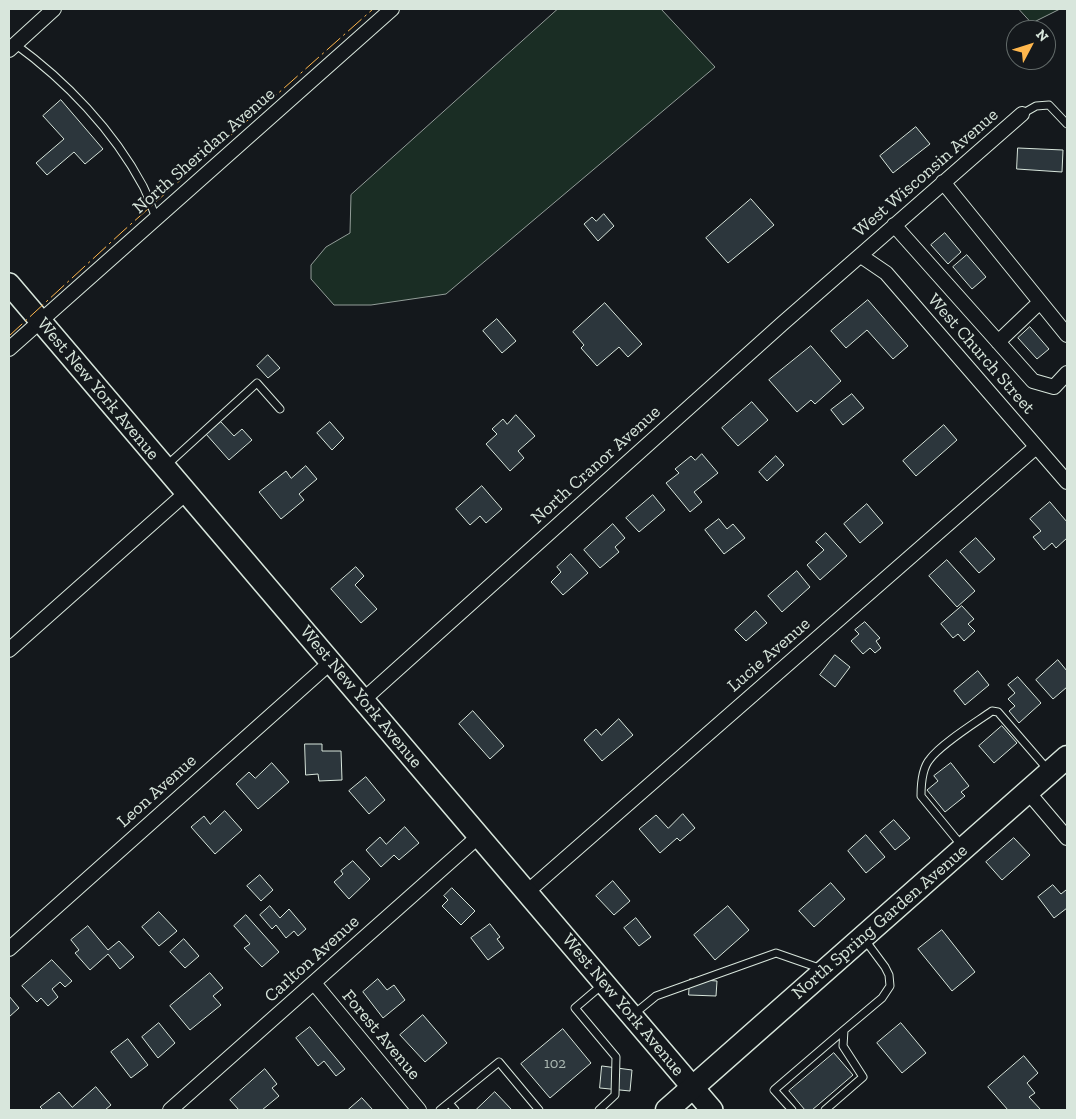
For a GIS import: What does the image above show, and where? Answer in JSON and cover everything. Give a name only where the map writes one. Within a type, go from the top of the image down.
[{"type":"highway","name":"North Spring Garden Avenue","points":[[667,1110],[1067,758]]},
{"type":"main road","name":"West New York Avenue","points":[[9,284],[712,1110]]},
{"type":"street","points":[[12,47],[54,9]]},
{"type":"street","name":"North Sheridan Avenue","points":[[9,349],[392,9]]},
{"type":"street","name":"West Wisconsin Avenue","points":[[858,258],[1022,114]]},
{"type":"street","points":[[943,182],[1067,335]]},
{"type":"street","points":[[894,225],[1033,380],[1054,387],[1067,373]]},
{"type":"street","name":"West Church Street","points":[[858,258],[886,273],[1067,482]]},
{"type":"street","name":"North Cranor Avenue","points":[[363,700],[858,258]]},
{"type":"street","points":[[998,342],[1040,302]]},
{"type":"street","name":"Lucie Avenue","points":[[527,892],[1036,447]]},
{"type":"street","points":[[9,650],[186,493]]},
{"type":"street","name":"Leon Avenue","points":[[9,949],[331,662]]},
{"type":"street","points":[[1028,792],[1067,838]]},
{"type":"street","name":"Carlton Avenue","points":[[170,1110],[479,836]]},
{"type":"street","name":"Forest Avenue","points":[[314,983],[419,1110]]},
{"type":"lane","points":[[12,47],[41,63],[78,99],[100,124],[136,174],[156,218]]},
{"type":"lane","points":[[1022,114],[1036,106],[1049,105],[1067,124]]},
{"type":"lane","points":[[164,467],[257,383],[280,409]]},
{"type":"lane","points":[[964,849],[921,796],[922,782],[929,759],[992,711],[998,712],[1050,772]]},
{"type":"lane","points":[[792,1110],[774,1090],[882,998],[890,986],[885,966],[863,938]]},
{"type":"lane","points":[[632,1016],[656,996],[776,953],[826,970]]},
{"type":"lane","points":[[599,1110],[615,1095],[616,1057],[575,1008],[604,983]]},
{"type":"lane","points":[[825,1110],[863,1077],[843,1046],[844,1030]]},
{"type":"lane","points":[[440,1110],[499,1062],[539,1110]]},
{"type":"lane","points":[[449,1104],[455,1110]]},
{"type":"green space","points":[[558,9],[661,9],[715,67],[446,294],[371,305],[334,305],[311,279],[311,265],[326,247],[350,233],[351,195]]},
{"type":"green space","points":[[1019,9],[1060,9],[1038,20],[1029,20]]},
{"type":"building","points":[[61,100],[103,149],[85,164],[74,152],[47,175],[36,163],[64,139],[43,116]]},
{"type":"building","points":[[916,127],[930,144],[893,173],[880,156]]},
{"type":"building","points":[[1018,148],[1063,150],[1062,172],[1017,169]]},
{"type":"building","points":[[751,199],[774,225],[728,263],[706,238]]},
{"type":"building","points":[[604,214],[614,226],[598,241],[584,224],[592,217],[596,221]]},
{"type":"building","points":[[945,233],[961,252],[948,264],[931,245]]},
{"type":"building","points":[[967,255],[986,277],[972,289],[953,267]]},
{"type":"building","points":[[868,300],[908,346],[893,359],[867,330],[846,348],[831,331]]},
{"type":"building","points":[[605,303],[642,344],[628,357],[619,347],[597,366],[581,348],[584,345],[573,332]]},
{"type":"building","points":[[497,319],[516,341],[502,353],[483,331]]},
{"type":"building","points":[[1030,327],[1049,349],[1037,359],[1018,338]]},
{"type":"building","points":[[811,346],[841,381],[815,404],[811,400],[797,412],[769,380]]},
{"type":"building","points":[[268,355],[280,368],[268,378],[257,366]]},
{"type":"building","points":[[852,394],[864,408],[843,425],[831,410]]},
{"type":"building","points":[[752,402],[768,420],[738,446],[722,428]]},
{"type":"building","points":[[516,415],[535,436],[518,451],[524,458],[510,471],[486,444],[497,434],[492,429],[503,419],[507,424]]},
{"type":"building","points":[[221,422],[234,436],[242,429],[252,440],[229,460],[206,434]]},
{"type":"building","points":[[330,422],[344,438],[332,450],[317,433]]},
{"type":"building","points":[[944,425],[957,440],[916,476],[903,461]]},
{"type":"building","points":[[702,454],[718,473],[694,492],[702,502],[690,512],[666,483],[679,473],[675,469],[691,456],[695,460]]},
{"type":"building","points":[[776,456],[784,465],[767,481],[759,472]]},
{"type":"building","points":[[306,466],[317,479],[299,494],[304,500],[281,519],[259,492],[286,471],[291,478]]},
{"type":"building","points":[[482,486],[502,509],[486,523],[480,516],[470,525],[456,509]]},
{"type":"building","points":[[653,495],[665,510],[639,532],[626,518]]},
{"type":"building","points":[[1050,502],[1067,522],[1067,538],[1056,548],[1052,543],[1044,550],[1033,537],[1041,531],[1030,519]]},
{"type":"building","points":[[867,504],[883,523],[860,543],[844,524]]},
{"type":"building","points":[[719,519],[727,529],[733,524],[745,538],[724,554],[705,530]]},
{"type":"building","points":[[613,524],[625,538],[615,547],[619,552],[600,568],[584,550]]},
{"type":"building","points":[[826,533],[847,556],[820,580],[807,565],[824,550],[816,542]]},
{"type":"building","points":[[976,538],[995,559],[979,573],[960,552]]},
{"type":"building","points":[[571,554],[588,573],[563,595],[551,582],[561,572],[557,567]]},
{"type":"building","points":[[947,560],[975,591],[957,607],[929,576]]},
{"type":"building","points":[[356,567],[364,576],[355,585],[377,609],[361,623],[331,589]]},
{"type":"building","points":[[797,571],[810,587],[782,612],[768,596]]},
{"type":"building","points":[[962,606],[974,619],[968,624],[975,631],[964,641],[958,634],[953,638],[941,624]]},
{"type":"building","points":[[756,611],[767,623],[746,641],[735,630]]},
{"type":"building","points":[[865,622],[880,638],[876,641],[881,648],[875,653],[870,648],[863,654],[851,641],[859,634],[855,630]]},
{"type":"building","points":[[835,655],[850,667],[835,687],[820,675]]},
{"type":"building","points":[[1058,660],[1067,671],[1067,687],[1053,699],[1036,680]]},
{"type":"building","points":[[978,671],[989,685],[965,705],[954,691]]},
{"type":"building","points":[[1018,677],[1041,703],[1019,723],[1009,711],[1015,706],[1008,699],[1015,693],[1008,685]]},
{"type":"building","points":[[473,711],[504,746],[490,759],[459,724]]},
{"type":"building","points":[[619,719],[633,735],[602,761],[584,740],[596,729],[601,735]]},
{"type":"building","points":[[1002,726],[1017,743],[994,763],[979,746]]},
{"type":"building","points":[[305,744],[322,744],[322,751],[341,751],[342,780],[319,781],[318,774],[306,775]]},
{"type":"building","points":[[272,763],[289,782],[258,809],[236,784],[249,772],[255,778]]},
{"type":"building","points":[[951,763],[969,786],[961,792],[965,796],[945,812],[927,790],[938,781],[934,776]]},
{"type":"building","points":[[366,777],[385,800],[369,814],[349,791]]},
{"type":"building","points":[[225,811],[242,830],[215,854],[191,827],[204,816],[210,824]]},
{"type":"building","points":[[683,814],[695,828],[680,841],[677,838],[660,853],[639,829],[656,815],[668,828]]},
{"type":"building","points":[[894,820],[910,838],[895,850],[880,832]]},
{"type":"building","points":[[405,827],[419,843],[399,860],[394,855],[381,867],[366,850],[380,837],[386,844]]},
{"type":"building","points":[[866,835],[885,857],[866,873],[848,851]]},
{"type":"building","points":[[1014,838],[1030,855],[1002,880],[986,862]]},
{"type":"building","points":[[353,861],[370,879],[349,899],[334,882],[343,874],[341,871]]},
{"type":"building","points":[[260,875],[273,890],[261,901],[247,886]]},
{"type":"building","points":[[613,881],[630,901],[614,915],[596,896]]},
{"type":"building","points":[[831,883],[845,899],[814,927],[799,911]]},
{"type":"building","points":[[1053,885],[1061,894],[1067,891],[1067,908],[1054,918],[1038,897]]},
{"type":"building","points":[[452,888],[475,911],[461,925],[442,906],[448,900],[444,896]]},
{"type":"building","points":[[270,906],[280,918],[289,909],[306,929],[298,936],[294,931],[286,938],[276,925],[272,929],[260,915]]},
{"type":"building","points":[[728,906],[749,930],[715,960],[694,935]]},
{"type":"building","points":[[159,912],[177,931],[159,946],[142,927]]},
{"type":"building","points":[[246,915],[279,952],[262,967],[244,948],[250,944],[234,926]]},
{"type":"building","points":[[636,918],[651,937],[639,946],[624,928]]},
{"type":"building","points":[[490,924],[500,937],[497,939],[504,948],[488,960],[471,938]]},
{"type":"building","points":[[88,926],[108,950],[119,941],[134,957],[120,969],[108,954],[90,970],[75,953],[79,950],[71,940]]},
{"type":"building","points":[[942,930],[975,972],[952,991],[918,949]]},
{"type":"building","points":[[184,939],[199,956],[185,968],[170,952]]},
{"type":"building","points":[[52,960],[72,981],[65,987],[60,982],[52,989],[58,997],[48,1006],[41,998],[37,1002],[22,986]]},
{"type":"building","points":[[210,973],[223,988],[213,996],[221,1005],[190,1030],[170,1006]]},
{"type":"building","points":[[378,979],[387,990],[394,985],[405,1000],[383,1018],[363,992]]},
{"type":"building","points":[[690,979],[717,981],[716,996],[689,995]]},
{"type":"building","points":[[9,996],[19,1008],[9,1017]]},
{"type":"building","points":[[423,1015],[447,1043],[425,1062],[400,1035]]},
{"type":"building","points":[[159,1023],[175,1043],[158,1058],[142,1037]]},
{"type":"building","points":[[901,1023],[926,1053],[902,1073],[877,1043]]},
{"type":"building","points":[[310,1027],[345,1069],[336,1076],[324,1061],[318,1066],[296,1038]]},
{"type":"building","points":[[563,1029],[591,1063],[550,1098],[521,1064]]},
{"type":"building","points":[[128,1039],[148,1065],[131,1078],[111,1052]]},
{"type":"building","points":[[834,1053],[853,1075],[812,1110],[805,1110],[789,1091]]},
{"type":"building","points":[[1024,1056],[1038,1073],[1027,1083],[1035,1093],[1029,1097],[1041,1110],[1008,1110],[988,1087]]},
{"type":"building","points":[[602,1066],[632,1070],[630,1091],[600,1088]]},
{"type":"building","points":[[265,1069],[277,1084],[272,1088],[279,1096],[262,1110],[239,1110],[230,1100]]},
{"type":"building","points":[[96,1087],[111,1105],[105,1110],[43,1110],[40,1107],[59,1092],[72,1107]]},
{"type":"building","points":[[495,1092],[512,1110],[476,1110]]},
{"type":"building","points":[[362,1098],[373,1110],[348,1110]]},
{"type":"power","points":[[9,336],[122,232],[373,9]]}]
